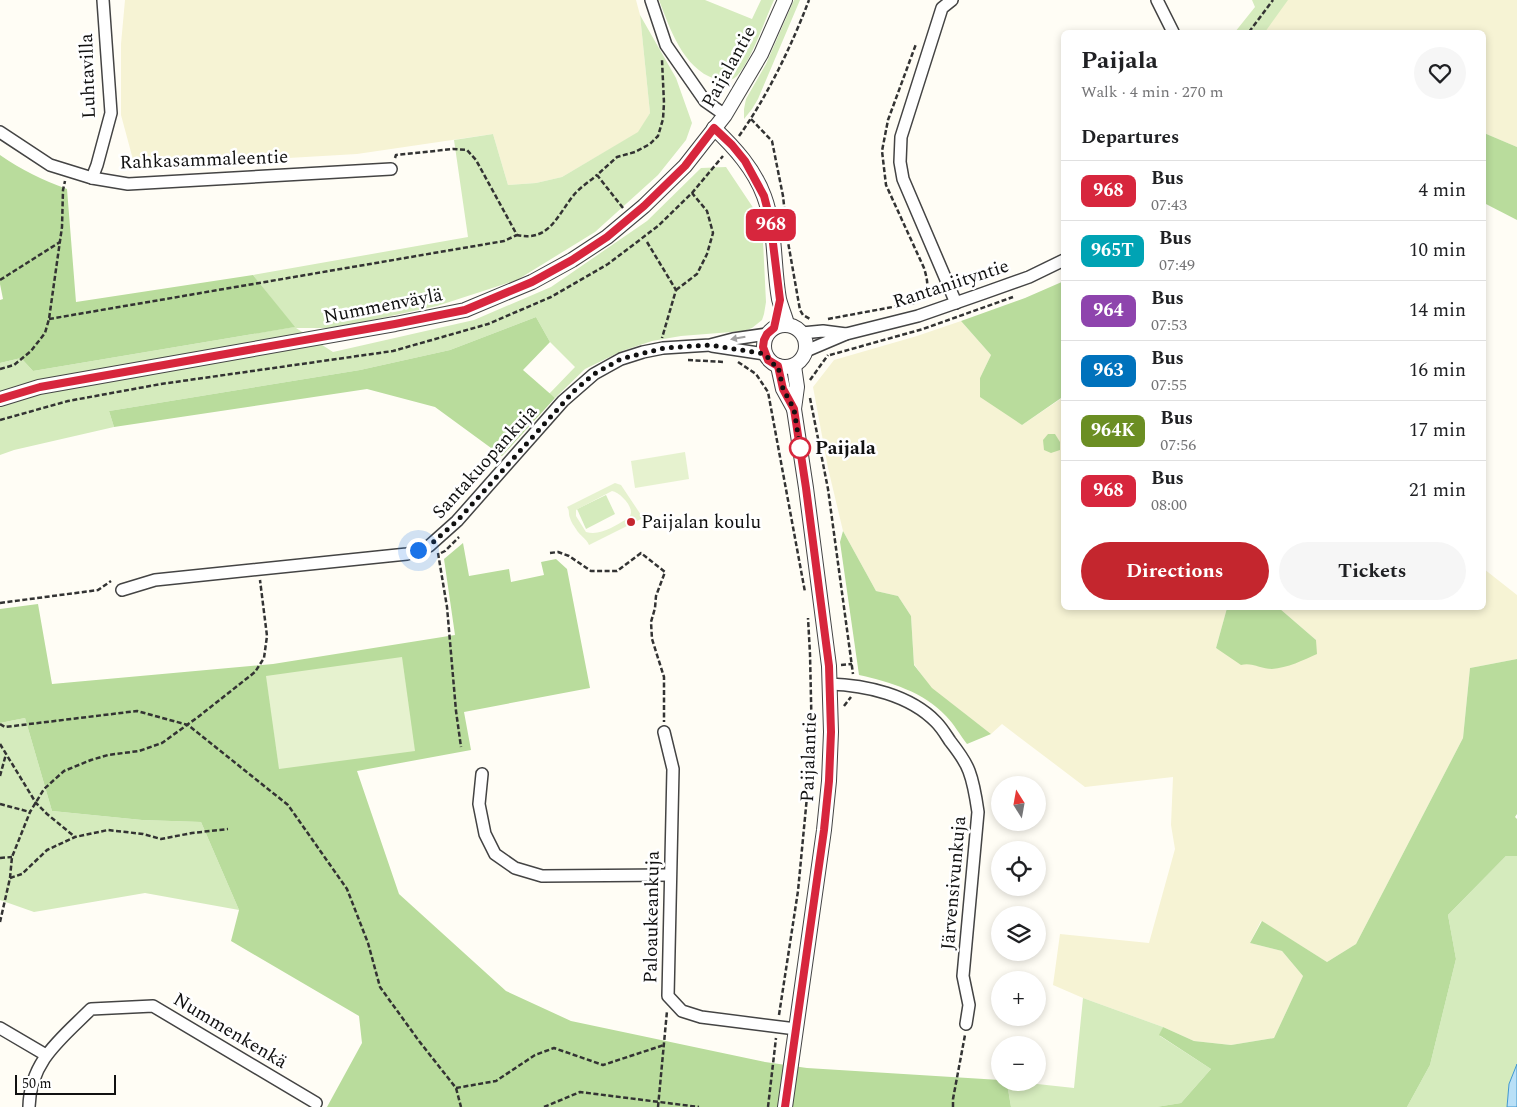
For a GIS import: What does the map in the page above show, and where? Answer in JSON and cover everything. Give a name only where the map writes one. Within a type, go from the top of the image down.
[{"type":"street","name":"Luhtavilla","points":[[92,178],[111,113],[103,0]]},
{"type":"street","points":[[651,0],[666,45],[705,101],[725,115]]},
{"type":"street","name":"Paijalantie","points":[[776,329],[780,300],[770,219],[764,196],[745,161],[714,128],[725,115],[760,54],[785,0]]},
{"type":"street","points":[[952,0],[942,8],[901,137],[900,162],[903,179],[956,303]]},
{"type":"street","points":[[1157,0],[1172,30]]},
{"type":"street","name":"Nummenväylä","points":[[0,399],[40,387],[386,326],[465,310],[532,282],[572,260],[607,237],[644,206],[685,166],[714,128]]},
{"type":"street","name":"Rahkasammaleentie","points":[[0,132],[50,164],[92,178],[128,184],[391,169]]},
{"type":"street","name":"Rantaniityntie","points":[[806,351],[846,334],[918,316],[956,303],[1029,277],[1061,261]]},
{"type":"street","points":[[776,329],[798,329],[802,333],[805,338],[806,351],[794,366],[783,367],[773,364],[765,354],[764,340],[776,329]]},
{"type":"street","name":"Santakuopankuja","points":[[122,590],[155,580],[433,550],[563,401],[594,374],[621,359],[664,348],[710,345],[776,329]]},
{"type":"street","name":"Rantaniityntie","points":[[802,333],[823,331],[846,334]]},
{"type":"street","name":"Santakuopankuja","points":[[710,345],[765,354]]},
{"type":"street","name":"Paijalantie","points":[[778,366],[783,389],[794,409]]},
{"type":"street","name":"Paijalantie","points":[[786,1107],[824,830],[831,732],[829,684],[819,580],[794,409],[797,387],[794,366]]},
{"type":"street","name":"Järvensivunkuja","points":[[829,684],[854,686],[889,694],[916,707],[936,722],[968,770],[978,812],[963,976],[969,1005],[966,1024]]},
{"type":"street","name":"Paloaukeankuja","points":[[664,732],[673,768],[668,996],[682,1011],[701,1018],[796,1029]]},
{"type":"street","points":[[482,774],[479,804],[485,834],[495,854],[515,868],[542,876],[670,875]]},
{"type":"street","name":"Nummenkenkä","points":[[29,1107],[29,1095],[38,1068],[46,1055],[91,1009],[153,1006],[316,1103]]},
{"type":"street","points":[[0,1028],[46,1055]]},
{"type":"path","points":[[664,348],[662,335],[676,290],[697,274],[707,254],[713,234],[707,211],[692,193],[751,119],[771,84],[809,0]]},
{"type":"path","points":[[1250,30],[1273,0]]},
{"type":"path","points":[[49,319],[504,240],[517,235],[528,237],[544,232],[557,220],[574,194],[617,158],[635,152],[650,144],[658,136],[663,119],[662,58],[666,45]]},
{"type":"path","points":[[751,119],[772,141],[783,196],[788,242],[800,310],[807,318],[820,320],[823,331]]},
{"type":"path","points":[[391,169],[396,155],[453,149],[467,150],[476,160],[517,235]]},
{"type":"path","points":[[597,176],[624,210]]},
{"type":"path","points":[[0,369],[14,365],[32,351],[45,333],[49,319],[62,227],[65,181]]},
{"type":"path","points":[[0,280],[60,242]]},
{"type":"path","points":[[646,242],[676,290]]},
{"type":"path","points":[[808,385],[812,376],[829,356],[826,343]]},
{"type":"path","points":[[683,360],[728,362]]},
{"type":"path","points":[[737,362],[756,374],[768,392],[805,597]]},
{"type":"path","points":[[810,394],[828,490],[852,664]]},
{"type":"path","points":[[461,535],[445,551],[433,550],[447,607],[461,747]]},
{"type":"path","points":[[550,553],[558,552],[569,556],[591,571],[617,571],[641,552],[666,572],[656,596],[651,622],[652,639],[664,677],[664,732]]},
{"type":"path","points":[[0,922],[10,878],[12,857],[30,812],[44,789],[64,771],[91,760],[139,751],[162,743],[255,672],[264,658],[267,636],[258,570]]},
{"type":"path","points":[[0,603],[98,590],[111,581],[122,590]]},
{"type":"path","points":[[768,1107],[777,1028],[798,891],[812,744],[808,616]]},
{"type":"path","points":[[0,724],[4,727],[136,711],[188,725],[288,805],[348,889],[368,943],[380,987],[456,1088],[461,1107]]},
{"type":"path","points":[[0,744],[36,803],[75,837]]},
{"type":"path","points":[[0,776],[6,754]]},
{"type":"path","points":[[0,804],[30,812]]},
{"type":"path","points":[[10,878],[22,874],[47,850],[75,837],[108,830],[143,834],[161,839],[192,833],[228,830]]},
{"type":"path","points":[[0,858],[12,857]]},
{"type":"path","points":[[658,1107],[668,996]]},
{"type":"path","points":[[953,1107],[966,1024]]},
{"type":"path","points":[[456,1088],[496,1081],[535,1055],[554,1048],[603,1065],[664,1045]]},
{"type":"path","points":[[544,1107],[580,1092],[700,1107]]},
{"type":"shaded area","points":[[125,0],[636,0],[640,15],[650,113],[639,132],[562,177],[536,183],[508,185],[493,134],[357,154],[135,167],[121,115],[121,44]]},
{"type":"shaded area","points":[[1287,0],[1517,0],[1517,147],[1486,134],[1486,30],[1265,30]]},
{"type":"shaded area","points":[[961,321],[991,355],[980,378],[1022,425],[1061,399],[1061,610],[1226,610],[1216,648],[1247,663],[1272,669],[1316,640],[1281,610],[1486,610],[1486,571],[1517,595],[1517,659],[1470,668],[1463,738],[1356,944],[1327,962],[1261,921],[1250,943],[1282,951],[1303,976],[1274,1038],[1231,1045],[1194,1041],[1163,1027],[1053,985],[1060,934],[1149,943],[1175,849],[1171,825],[1173,777],[1085,787],[1002,724],[991,734],[931,688],[914,664],[911,616],[898,596],[876,591],[843,531],[828,468],[813,387],[834,360]]},
{"type":"green space","points":[[659,0],[705,0],[752,19],[761,0],[774,0],[753,50],[742,69],[735,78],[723,81],[704,74],[686,57],[673,35]]},
{"type":"green space","points":[[794,0],[800,0],[758,99],[744,119],[746,99],[766,64]]},
{"type":"green space","points":[[1252,0],[1288,0],[1266,30],[1237,30],[1255,7]]},
{"type":"green space","points":[[640,15],[676,78],[692,123],[686,140],[658,175],[595,232],[517,280],[437,306],[335,328],[296,328],[333,352],[474,320],[551,287],[647,221],[701,168],[726,167],[762,221],[766,302],[762,320],[752,328],[744,331],[681,336],[652,341],[622,351],[585,369],[555,398],[549,394],[575,367],[550,342],[536,317],[450,350],[360,370],[109,411],[114,427],[14,450],[0,455],[0,363],[21,358],[33,371],[294,327],[253,275],[468,237],[454,140],[493,134],[508,185],[536,183],[562,177],[638,132],[650,113]]},
{"type":"green space","points":[[1486,134],[1517,147],[1517,220],[1486,204]]},
{"type":"green space","points":[[0,155],[32,174],[67,189],[76,302],[253,275],[295,327],[33,371],[21,358],[0,363],[0,300],[3,299],[0,284]]},
{"type":"green space","points":[[1061,282],[1061,398],[1022,425],[980,397],[980,378],[991,355],[961,321],[1025,298]]},
{"type":"green space","points":[[536,317],[550,342],[523,370],[555,398],[502,456],[435,407],[367,389],[114,427],[109,411],[360,370],[450,350]]},
{"type":"green space","points":[[1048,434],[1055,434],[1060,442],[1060,450],[1051,453],[1044,450],[1043,440]]},
{"type":"green space","points":[[685,452],[689,479],[635,488],[631,461]]},
{"type":"green space","points":[[615,483],[621,485],[643,518],[589,545],[570,519],[567,507]],"holes":[[[612,491],[629,505],[631,515],[607,530],[597,533],[586,532],[576,516],[576,510]]]},
{"type":"green space","points":[[606,495],[615,514],[586,529],[577,509]]},
{"type":"green space","points":[[843,531],[876,591],[898,596],[911,616],[914,665],[932,688],[991,734],[967,744],[949,719],[927,700],[906,689],[859,675],[840,542]]},
{"type":"green space","points":[[463,543],[469,576],[509,569],[511,582],[544,575],[541,562],[556,559],[567,569],[590,688],[464,712],[471,750],[357,771],[399,894],[506,991],[571,1021],[765,1062],[807,1068],[991,1079],[991,1091],[1008,1091],[1011,1107],[327,1107],[362,1043],[359,1016],[231,941],[239,910],[201,822],[142,820],[52,811],[25,718],[0,723],[0,609],[38,604],[52,684],[273,664],[455,635],[444,559]]},
{"type":"green space","points":[[1226,610],[1281,610],[1316,640],[1317,654],[1284,667],[1268,669],[1249,664],[1241,665],[1216,648]]},
{"type":"green space","points":[[402,657],[415,751],[279,769],[266,676]]},
{"type":"green space","points":[[1517,659],[1517,814],[1515,817],[1517,819],[1517,856],[1506,856],[1448,915],[1456,959],[1430,1065],[1407,1107],[1156,1107],[1181,1103],[1211,1069],[1159,1035],[1163,1027],[1194,1041],[1231,1045],[1274,1038],[1303,976],[1282,951],[1250,943],[1262,921],[1327,962],[1356,944],[1463,738],[1470,668]]},
{"type":"green space","points":[[25,718],[52,811],[142,820],[201,822],[239,910],[145,893],[34,912],[0,900],[0,723]]},
{"type":"green space","points":[[1506,856],[1517,856],[1517,1064],[1509,1084],[1507,1107],[1407,1107],[1430,1065],[1456,959],[1448,915]]},
{"type":"green space","points":[[1083,998],[1163,1027],[1160,1036],[1211,1069],[1181,1103],[1156,1107],[1011,1107],[1008,1091],[1046,1091],[1046,1085],[1074,1088]]},
{"type":"water","points":[[1517,1064],[1517,1107],[1507,1107],[1509,1084]]},
{"type":"bus line","name":"968","points":[[0,399],[40,387],[465,310],[532,282],[572,260],[607,237],[644,206],[685,166],[714,128],[745,161],[764,196],[770,219],[780,300],[774,328],[767,334],[763,347],[768,360],[778,366],[783,389],[794,409],[819,580],[829,666],[831,732],[829,781],[824,830],[785,1107]]},
{"type":"place","name":"Paijala","points":[[800,448]]},
{"type":"place","name":"Paijalan koulu","points":[[631,522]]},
{"type":"route","points":[[418,550],[429,546],[457,521],[574,391],[594,374],[621,359],[643,352],[664,348],[710,345],[731,350],[765,354],[768,360],[778,366],[783,389],[794,409],[801,454],[800,448]]}]
